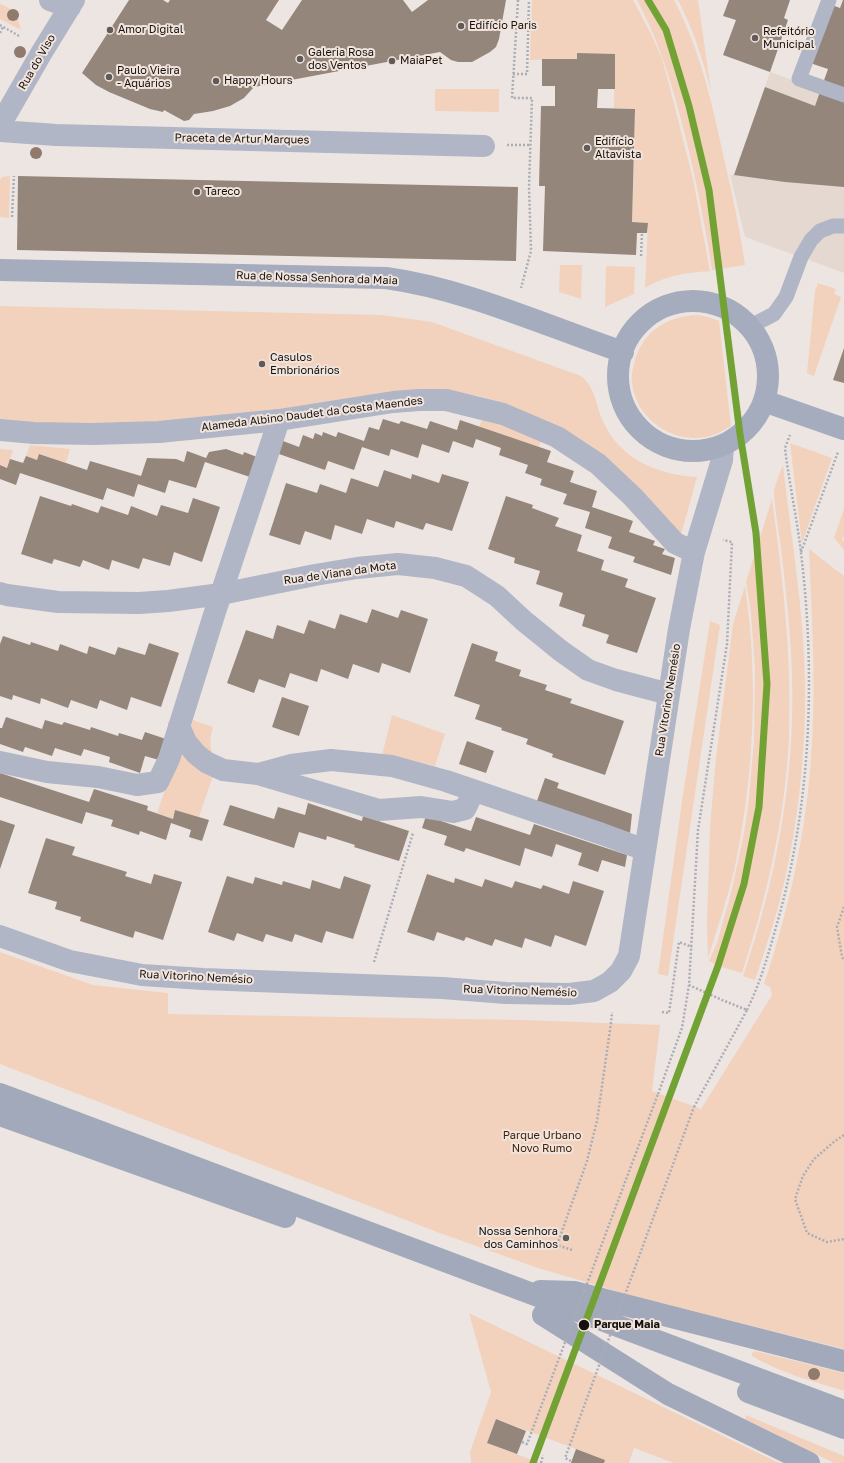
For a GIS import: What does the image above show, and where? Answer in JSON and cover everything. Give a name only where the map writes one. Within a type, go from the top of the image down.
[{"type":"highway","points":[[0,1094],[844,1411]]},
{"type":"highway","points":[[0,1115],[306,1225],[844,1428]]},
{"type":"highway","points":[[522,1291],[574,1292],[844,1361]]},
{"type":"highway","points":[[543,1315],[668,1394],[809,1463]]},
{"type":"street","name":"Rua do Viso","points":[[0,125],[42,52],[65,2]]},
{"type":"street","name":"Praceta de Artur Marques","points":[[0,131],[56,134],[484,146]]},
{"type":"street","name":"Rua de Nossa Senhora da Maia","points":[[0,270],[386,278],[432,286],[623,352]]},
{"type":"street","points":[[687,301],[708,302],[725,309],[745,321],[750,327],[758,337],[766,356],[769,377],[764,401],[754,421],[740,434],[723,445],[698,452],[679,451],[661,445],[645,435],[633,421],[624,404],[619,386],[618,370],[626,342],[634,331],[649,316],[666,306],[687,301]]},
{"type":"street","name":"Alameda Albino Daudet da Costa Maendes","points":[[0,430],[34,434],[159,432],[279,420],[393,402],[446,400],[503,414],[557,437],[598,464],[633,497],[675,543],[694,552]]},
{"type":"street","points":[[764,401],[844,429]]},
{"type":"street","points":[[0,762],[47,772],[98,778],[138,785],[158,782],[169,759],[221,594],[279,420]]},
{"type":"street","name":"Rua Vitorino Nemésio","points":[[0,936],[70,961],[142,975],[202,979],[569,994],[594,991],[610,982],[621,972],[629,956],[679,629],[694,552],[722,460],[723,445]]},
{"type":"street","name":"Rua de Viana da Mota","points":[[0,593],[58,602],[103,603],[168,601],[221,594],[357,568],[398,564],[435,568],[466,576],[497,596],[561,652],[588,670],[616,680],[669,694]]},
{"type":"street","points":[[179,726],[186,742],[196,754],[206,762],[223,770],[258,774],[379,810],[421,807],[453,812],[464,809],[469,801],[472,790]]},
{"type":"street","points":[[258,774],[290,765],[331,760],[392,766],[446,781],[645,850]]},
{"type":"lane","points":[[829,0],[799,79],[844,95]]},
{"type":"lane","points":[[750,327],[774,314],[786,297],[801,257],[811,240],[820,231],[833,226],[844,226]]},
{"type":"path","points":[[518,0],[512,98],[532,98],[529,187],[530,251],[521,290]]},
{"type":"path","points":[[513,74],[527,74],[529,0]]},
{"type":"path","points":[[0,26],[19,36]]},
{"type":"path","points":[[0,33],[3,27]]},
{"type":"path","points":[[12,217],[14,176]]},
{"type":"path","points":[[641,256],[642,233]]},
{"type":"path","points":[[571,1461],[565,1458],[694,1107],[758,987],[791,872],[799,822],[807,741],[809,678],[807,620],[801,553],[785,448],[798,413]]},
{"type":"path","points":[[801,553],[838,451]]},
{"type":"path","points":[[522,1442],[527,1444],[682,1028],[689,985],[698,830],[727,644],[732,542],[723,540]]},
{"type":"path","points":[[366,985],[421,807]]},
{"type":"path","points":[[844,906],[837,928],[842,957],[844,960]]},
{"type":"path","points":[[662,1012],[669,1014],[679,942],[692,947]]},
{"type":"path","points":[[689,985],[747,1010]]},
{"type":"path","points":[[572,1250],[557,1245],[587,1161],[597,1121],[612,1012]]},
{"type":"path","points":[[844,1136],[835,1141],[814,1159],[803,1176],[795,1199],[807,1233],[827,1242],[844,1239]]},
{"type":"path","points":[[541,1463],[544,1455]]},
{"type":"shaded area","points":[[770,72],[844,99],[844,273],[745,237],[730,175],[734,175]]},
{"type":"green space","points":[[532,0],[633,0],[661,56],[668,80],[693,179],[710,271],[676,275],[645,288],[648,223],[632,222],[635,109],[614,108],[615,54],[577,54],[577,59],[530,60]]},
{"type":"green space","points":[[637,0],[674,0],[692,39],[716,121],[736,214],[745,265],[712,270],[699,196],[679,112],[661,55]]},
{"type":"green space","points":[[678,0],[698,0],[711,91],[697,45]]},
{"type":"green space","points":[[0,4],[9,8],[15,13],[21,30],[0,19]]},
{"type":"green space","points":[[435,89],[499,89],[499,112],[435,111]]},
{"type":"green space","points":[[10,176],[9,218],[0,217],[0,180],[2,177]]},
{"type":"green space","points":[[560,265],[582,265],[581,299],[559,292]]},
{"type":"green space","points":[[606,266],[635,267],[634,294],[605,307]]},
{"type":"green space","points":[[818,283],[836,289],[834,294],[841,297],[814,376],[807,373],[815,291]]},
{"type":"green space","points":[[0,306],[382,315],[432,322],[581,376],[590,386],[602,419],[609,433],[629,454],[640,462],[668,473],[697,477],[681,535],[508,405],[479,396],[449,391],[285,412],[93,426],[35,423],[0,419]]},
{"type":"green space","points":[[698,315],[719,321],[731,426],[719,433],[706,437],[693,438],[680,436],[669,432],[648,418],[635,397],[632,384],[632,372],[639,349],[644,340],[651,333],[667,322],[677,318]]},
{"type":"green space","points":[[483,417],[541,441],[539,447],[479,427]]},
{"type":"green space","points":[[790,443],[832,458],[802,543]]},
{"type":"green space","points":[[30,445],[70,449],[66,463],[40,454],[37,460],[26,456]]},
{"type":"green space","points":[[0,449],[13,450],[7,468],[0,465]]},
{"type":"green space","points":[[783,465],[797,574],[802,628],[805,683],[804,740],[799,796],[785,880],[770,935],[755,980],[743,976],[755,940],[774,866],[787,792],[790,754],[792,716],[791,646],[785,581],[774,494],[776,483]]},
{"type":"green space","points":[[772,499],[786,618],[790,708],[789,738],[783,798],[773,857],[767,886],[742,973],[718,966],[709,961],[717,943],[731,893],[748,807],[754,741],[755,669],[751,613],[746,582]]},
{"type":"green space","points":[[844,509],[844,534],[842,540],[844,541],[844,550],[834,538]]},
{"type":"green space","name":"Parque Urbano Novo Rumo","points":[[809,549],[844,576],[844,1349],[633,1296],[538,1268],[437,1232],[0,1064],[0,952],[93,985],[168,993],[168,1014],[524,1020],[660,1025],[652,1091],[701,1109],[772,995],[770,987],[764,984],[780,932],[799,852],[804,825],[810,771],[814,688]]},
{"type":"green space","points":[[745,586],[752,657],[753,693],[750,765],[741,836],[734,871],[708,958],[707,924],[710,826],[716,758],[733,624]]},
{"type":"green space","points":[[710,621],[720,625],[668,976],[658,974],[682,801]]},
{"type":"green space","points":[[392,715],[445,734],[435,766],[399,757],[382,755]]},
{"type":"green space","points":[[193,720],[213,727],[210,740],[213,754],[198,745],[191,727]]},
{"type":"green space","points":[[180,747],[189,762],[202,771],[213,776],[199,817],[175,810],[173,819],[157,813]]},
{"type":"green space","points":[[469,1313],[779,1463],[674,1463],[634,1448],[629,1463],[604,1463],[605,1460],[496,1419],[487,1443],[540,1463],[471,1463],[470,1452],[491,1392]]},
{"type":"green space","points":[[755,1351],[844,1373],[844,1391],[774,1367],[752,1356],[752,1353]]},
{"type":"green space","points":[[746,1415],[844,1456],[844,1463],[834,1463],[745,1419]]},
{"type":"building","points":[[129,0],[163,0],[168,3],[170,0],[279,0],[266,20],[282,30],[302,0],[403,0],[412,12],[428,0],[506,0],[499,39],[496,47],[472,62],[458,62],[451,60],[440,52],[254,87],[244,98],[230,106],[194,114],[189,120],[184,121],[164,110],[163,112],[150,109],[109,92],[96,85],[82,73]]},
{"type":"building","name":"Refeitório Municipal","points":[[729,0],[790,0],[784,18],[788,20],[770,72],[723,55],[736,20],[723,16]]},
{"type":"building","points":[[843,0],[844,187],[785,182],[734,175],[765,87],[815,106],[828,69],[810,63],[832,5],[840,8]]},
{"type":"building","name":"Edifício Altavista","points":[[577,53],[615,54],[615,89],[598,89],[597,108],[635,109],[632,222],[648,223],[647,233],[637,233],[636,255],[543,251],[545,186],[539,186],[541,106],[555,106],[555,86],[542,86],[542,59],[577,59]]},
{"type":"building","points":[[18,176],[518,187],[516,261],[17,250]]},
{"type":"building","points":[[844,348],[844,383],[833,380]]},
{"type":"building","points":[[383,419],[399,424],[401,421],[427,429],[430,421],[457,430],[460,420],[551,451],[547,462],[574,471],[570,482],[597,491],[592,507],[633,521],[629,532],[655,541],[653,545],[665,549],[662,554],[675,558],[671,575],[633,562],[635,557],[608,548],[612,537],[585,528],[590,512],[563,504],[567,494],[540,485],[542,479],[525,473],[528,465],[499,455],[501,448],[476,439],[473,448],[453,441],[449,453],[422,444],[418,458],[391,449],[389,456],[362,447],[354,470],[328,461],[325,470],[279,454],[283,441],[299,447],[303,435],[313,439],[315,433],[322,436],[323,432],[336,437],[338,432],[364,441],[369,427],[379,430]]},
{"type":"building","points":[[226,449],[243,455],[244,452],[257,457],[250,477],[205,462],[196,488],[169,480],[165,493],[138,484],[134,497],[107,488],[103,500],[20,473],[16,485],[0,479],[0,465],[7,468],[10,459],[23,463],[26,456],[37,460],[39,454],[87,470],[90,461],[141,476],[147,458],[176,459],[184,462],[187,451],[206,458],[209,452]]},
{"type":"building","points":[[384,470],[411,479],[412,474],[439,483],[442,474],[469,482],[452,531],[426,523],[423,530],[396,521],[394,528],[367,519],[362,534],[335,525],[331,540],[305,531],[300,545],[269,535],[286,483],[317,493],[320,484],[346,493],[351,478],[378,487]]},
{"type":"building","points":[[40,496],[71,506],[72,504],[98,513],[101,506],[128,515],[131,506],[157,516],[161,505],[188,513],[193,498],[220,507],[202,562],[174,552],[170,566],[143,558],[139,569],[112,560],[109,570],[83,560],[80,567],[54,559],[52,564],[21,554]]},
{"type":"building","points":[[506,496],[533,505],[532,508],[559,518],[555,526],[582,535],[577,551],[604,560],[601,570],[628,579],[625,587],[656,598],[637,653],[606,643],[609,635],[582,626],[585,615],[559,606],[563,593],[536,584],[540,571],[514,563],[515,558],[488,549]]},
{"type":"building","points":[[372,609],[398,618],[401,610],[428,619],[410,673],[382,663],[379,673],[353,664],[348,679],[321,669],[317,682],[290,673],[285,688],[259,679],[254,693],[227,683],[246,630],[273,639],[277,625],[304,634],[309,620],[335,629],[340,614],[367,623]]},
{"type":"building","points":[[3,636],[30,645],[31,642],[58,651],[60,644],[87,654],[89,646],[115,655],[118,647],[145,655],[149,643],[179,653],[161,707],[131,697],[127,710],[100,700],[97,709],[71,700],[68,708],[41,698],[40,704],[13,695],[12,700],[0,696],[0,644]]},
{"type":"building","points":[[472,643],[498,652],[495,661],[521,670],[519,676],[547,685],[545,690],[572,699],[570,703],[624,721],[605,775],[552,757],[553,754],[526,744],[528,739],[475,719],[480,705],[454,696]]},
{"type":"building","points":[[282,697],[309,706],[299,736],[272,727]]},
{"type":"building","points":[[6,717],[42,729],[45,720],[62,725],[64,722],[90,730],[91,727],[118,736],[119,733],[142,740],[145,732],[166,739],[159,760],[145,756],[140,773],[109,762],[110,757],[84,749],[81,756],[55,748],[52,756],[25,747],[23,752],[0,744],[0,728],[2,728]]},
{"type":"building","points":[[467,741],[494,751],[486,773],[459,764]]},
{"type":"building","points":[[0,773],[89,802],[94,789],[148,806],[147,810],[173,819],[175,810],[209,820],[202,841],[189,837],[191,830],[171,823],[166,840],[140,831],[139,835],[111,826],[113,820],[86,812],[82,824],[0,797]]},
{"type":"building","points":[[545,778],[559,783],[557,788],[632,814],[630,833],[537,801]]},
{"type":"building","points":[[308,803],[362,821],[363,816],[409,831],[399,861],[354,847],[355,845],[327,836],[326,840],[299,832],[294,848],[223,825],[230,805],[274,819],[278,807],[305,815]]},
{"type":"building","points":[[426,816],[471,831],[476,817],[530,835],[534,824],[627,855],[625,867],[602,860],[598,872],[578,865],[582,853],[556,844],[552,857],[525,848],[520,866],[466,848],[464,852],[444,845],[447,836],[422,828]]},
{"type":"building","points":[[0,820],[15,825],[0,869]]},
{"type":"building","points":[[46,838],[75,847],[72,855],[127,872],[125,876],[151,884],[154,874],[182,882],[163,940],[135,931],[133,938],[80,921],[81,917],[55,909],[57,902],[28,893]]},
{"type":"building","points":[[427,874],[454,883],[455,878],[482,887],[485,879],[512,888],[515,881],[541,889],[543,885],[569,894],[573,881],[604,891],[586,946],[555,935],[551,947],[525,938],[522,948],[495,939],[492,946],[466,937],[464,941],[437,932],[434,941],[407,932]]},
{"type":"building","points":[[227,876],[253,884],[255,877],[282,885],[283,881],[310,889],[312,880],[340,889],[344,876],[371,885],[353,939],[326,931],[322,943],[295,934],[292,942],[266,934],[263,942],[237,933],[234,941],[208,932]]},
{"type":"building","points":[[496,1419],[526,1431],[517,1454],[487,1443]]},
{"type":"building","points":[[576,1449],[605,1460],[604,1463],[571,1463]]},
{"type":"transit line","points":[[533,1463],[718,966],[744,884],[759,807],[767,684],[756,533],[740,434],[709,190],[689,106],[666,30],[648,0]]},
{"type":"place","name":"Edifício Paris","points":[[461,26]]},
{"type":"place","name":"Amor Digital","points":[[110,30]]},
{"type":"place","name":"Refeitório Municipal","points":[[755,38]]},
{"type":"place","name":"Galeria Rosa dos Ventos","points":[[300,59]]},
{"type":"place","name":"MaiaPet","points":[[392,61]]},
{"type":"place","name":"Paulo Vieira - Aquários","points":[[109,77]]},
{"type":"place","name":"Happy Hours","points":[[216,81]]},
{"type":"place","name":"Edifício Altavista","points":[[587,148]]},
{"type":"place","name":"Tareco","points":[[197,192]]},
{"type":"place","name":"Casulos Embrionários","points":[[262,364]]},
{"type":"place","name":"Nossa Senhora dos Caminhos","points":[[566,1238]]},
{"type":"place","name":"Parque Maia","points":[[584,1325]]}]
